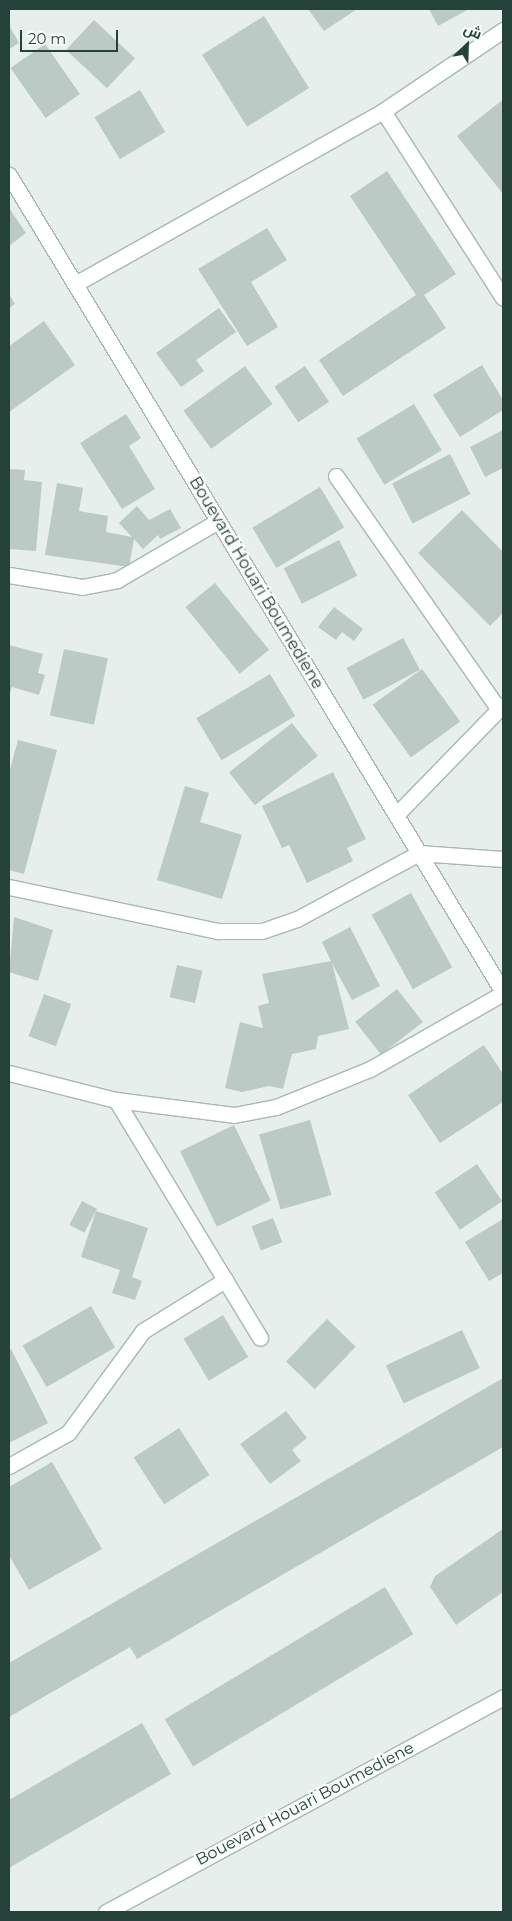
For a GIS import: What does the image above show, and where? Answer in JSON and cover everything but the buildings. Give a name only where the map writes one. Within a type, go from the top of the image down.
[{"type":"street","points":[[75,284],[383,111],[503,30]]},
{"type":"street","points":[[383,111],[503,298]]},
{"type":"street","name":"Bouevard Houari Boumediene","points":[[9,175],[503,992]]},
{"type":"street","points":[[336,476],[501,708],[396,815]]},
{"type":"street","points":[[9,575],[82,587],[117,580],[218,521]]},
{"type":"street","points":[[9,888],[218,931],[262,931],[297,919],[419,853],[503,859]]},
{"type":"street","points":[[9,1073],[116,1100],[234,1114],[276,1108],[370,1069],[503,992]]},
{"type":"street","points":[[116,1100],[260,1338]]},
{"type":"street","points":[[9,1466],[68,1433],[143,1331],[225,1280]]},
{"type":"street","name":"Bouevard Houari Boumediene","points":[[106,1912],[503,1697]]}]
